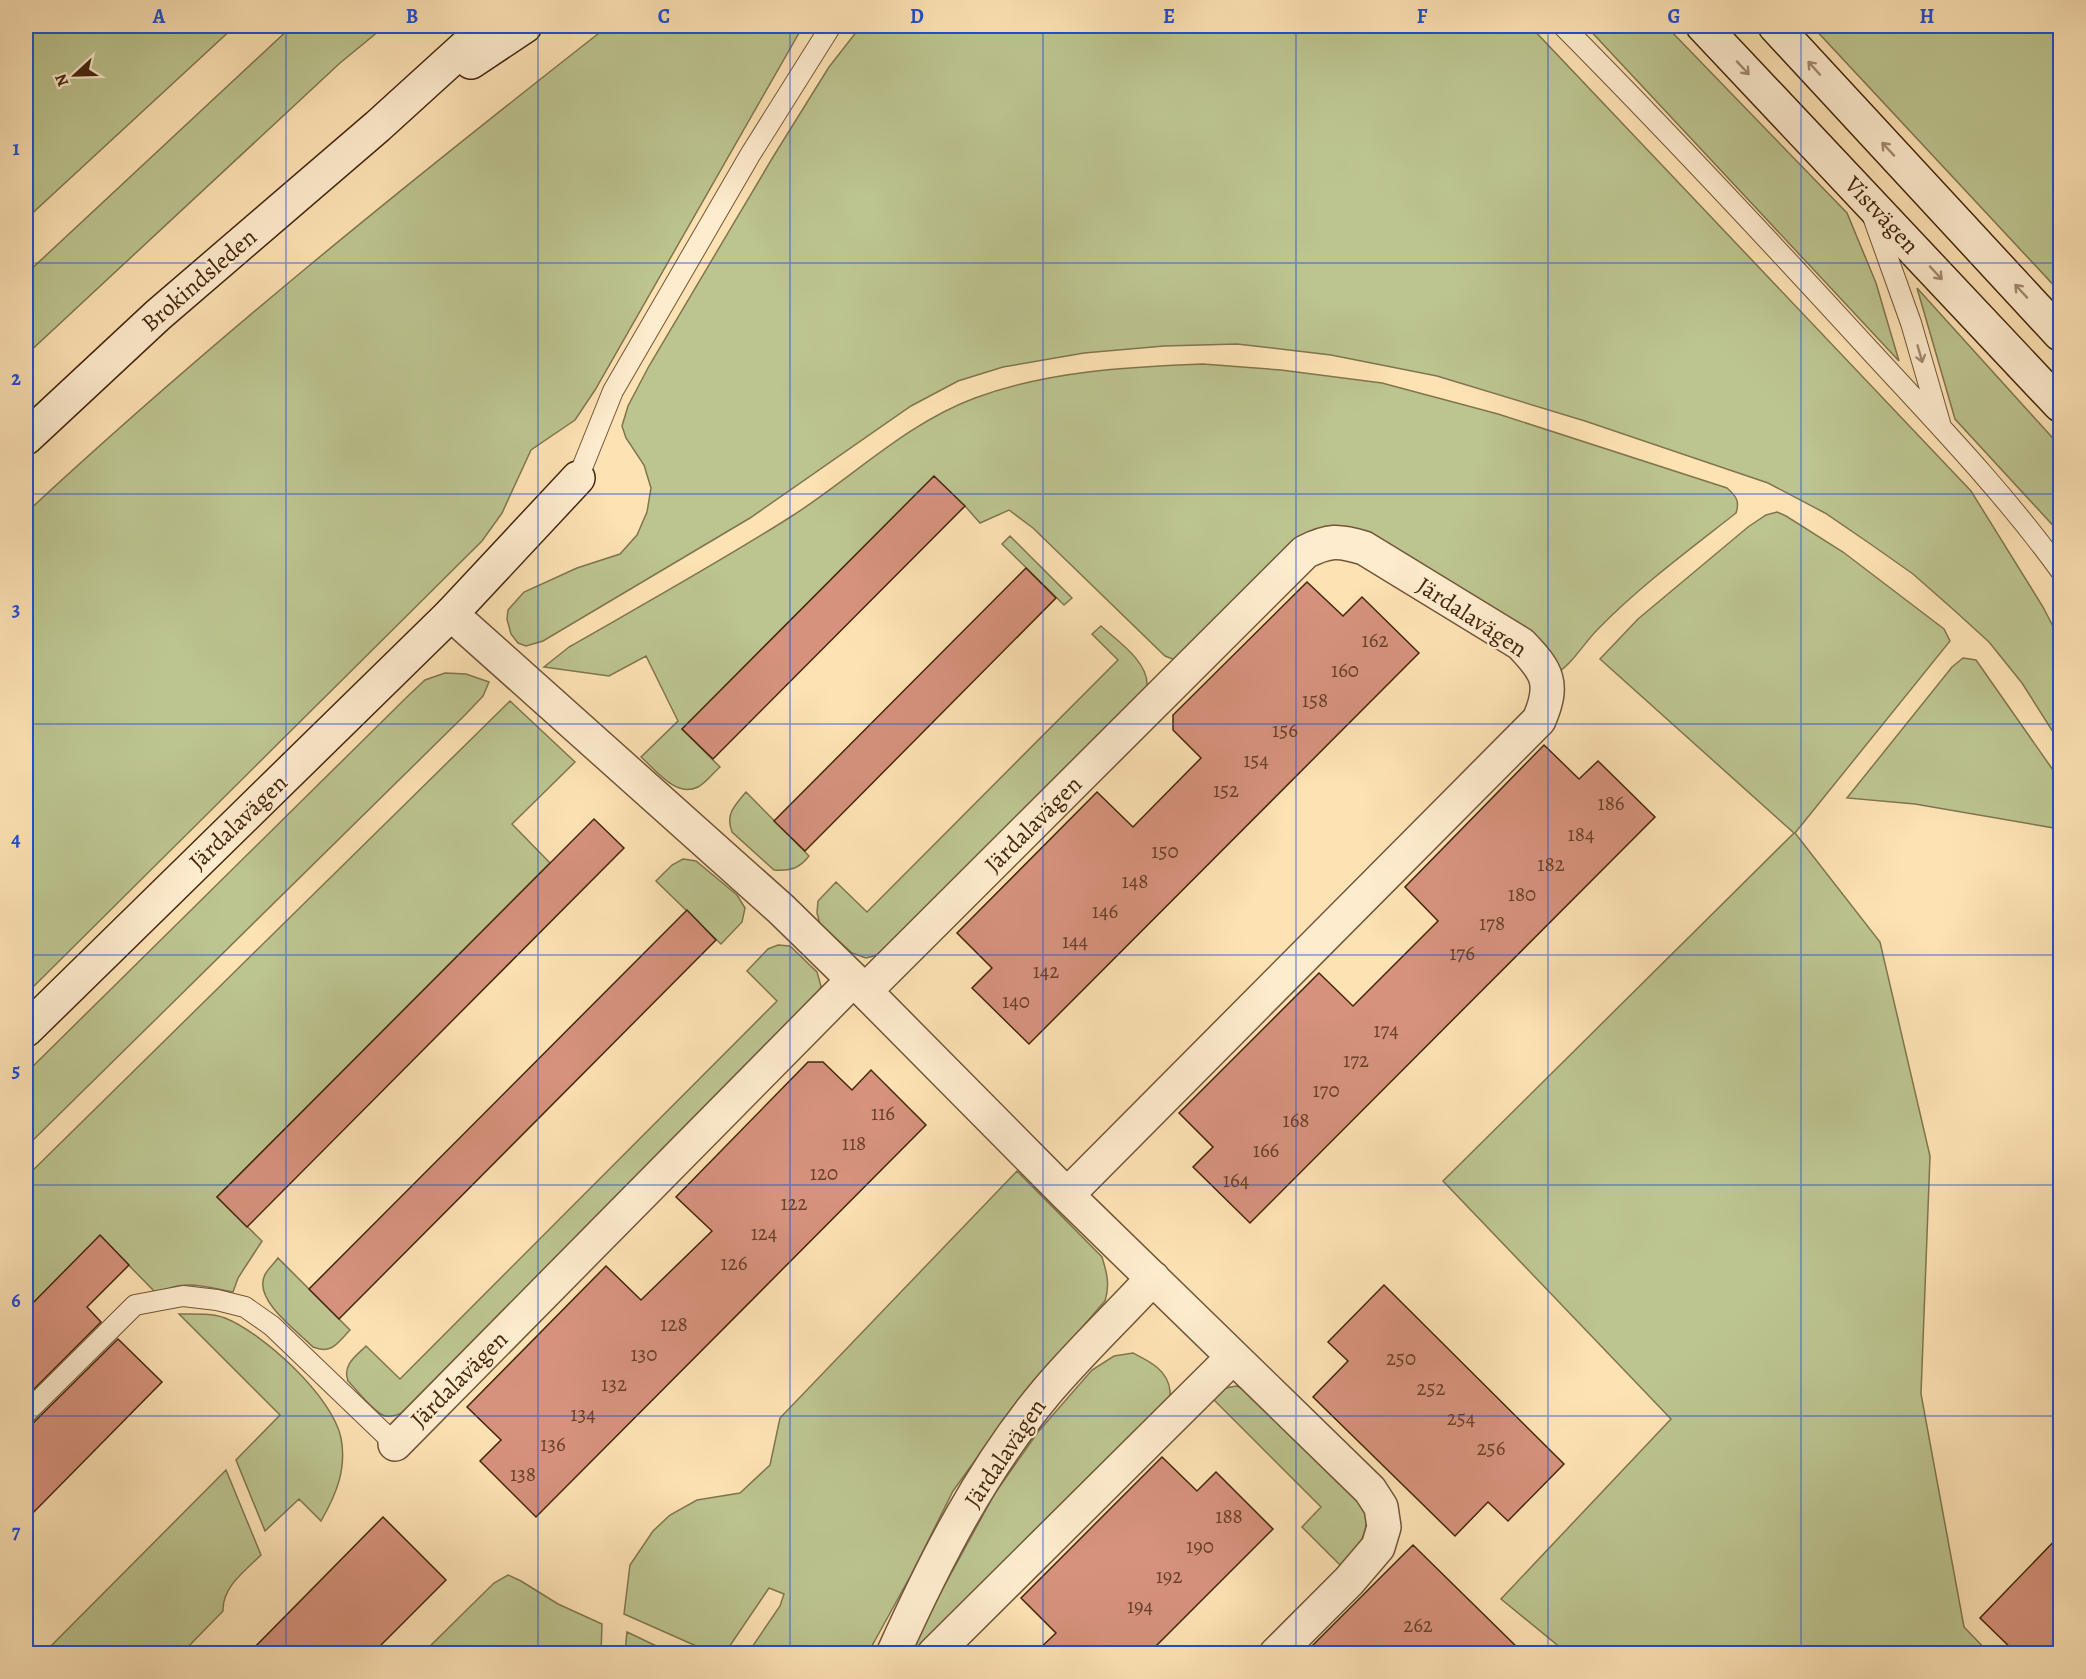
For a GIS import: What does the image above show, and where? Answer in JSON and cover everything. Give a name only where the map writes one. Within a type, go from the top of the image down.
[{"type":"street","name":"Brokindsleden","points":[[26,438],[158,315],[378,126],[488,26]]},
{"type":"street","name":"Brokindsleden","points":[[378,126],[525,26]]},
{"type":"street","name":"Vistvägen","points":[[1703,26],[2061,405]]},
{"type":"street","name":"Vistvägen","points":[[1775,26],[2061,334]]},
{"type":"street","name":"Järdalavägen","points":[[26,1030],[451,614],[578,477]]},
{"type":"street","name":"Järdalavägen","points":[[395,1444],[859,986],[1305,552],[1325,542],[1343,541],[1364,548],[1521,644],[1538,661],[1548,682],[1547,702],[1539,720],[1066,1195]]},
{"type":"street","points":[[451,614],[755,886],[859,986],[1066,1195],[1370,1490],[1381,1507],[1384,1527],[1378,1546],[1349,1581],[1276,1653]]},
{"type":"street","name":"Järdalavägen","points":[[893,1653],[925,1581],[983,1477],[1047,1391],[1153,1278]]},
{"type":"street","points":[[934,1653],[1233,1357]]},
{"type":"lane","points":[[578,477],[613,391],[750,154],[831,26]]},
{"type":"lane","points":[[1563,26],[1802,277],[1942,429],[2021,519],[2061,570]]},
{"type":"lane","points":[[1867,200],[1911,323],[1942,429]]},
{"type":"lane","name":"Järdalavägen","points":[[26,1413],[135,1305],[183,1296],[217,1300],[244,1307],[272,1326],[395,1444]]},
{"type":"green space","points":[[26,26],[235,26],[26,219]]},
{"type":"green space","points":[[292,26],[385,26],[340,63],[26,355],[26,274]]},
{"type":"green space","points":[[608,26],[803,26],[595,390],[575,420],[531,450],[502,513],[482,541],[26,994],[26,513],[239,324],[459,144]]},
{"type":"green space","points":[[861,26],[1530,26],[1971,491],[2043,607],[2060,640],[2060,743],[2022,683],[1989,642],[1955,611],[1913,574],[1869,543],[1825,513],[1768,483],[1585,421],[1437,376],[1331,355],[1237,344],[1164,346],[1084,353],[1003,367],[958,381],[911,406],[750,518],[543,641],[526,646],[518,643],[511,634],[507,619],[508,610],[524,592],[577,568],[620,554],[637,535],[647,512],[651,488],[644,465],[626,438],[622,426],[628,406],[649,366],[773,157],[829,67]]},
{"type":"green space","points":[[1586,26],[1666,26],[1847,213],[1876,283],[1899,361]]},
{"type":"green space","points":[[1812,26],[2060,26],[2060,292]]},
{"type":"green space","points":[[1917,288],[2060,446],[2060,533],[1955,419]]},
{"type":"green space","points":[[1203,364],[1281,370],[1382,383],[1498,414],[1727,488],[1736,499],[1738,505],[1736,513],[1631,598],[1598,629],[1566,666],[1554,675],[1354,535],[1175,660],[1165,656],[1033,528],[1009,510],[980,523],[965,506],[682,729],[720,767],[701,785],[690,789],[674,786],[641,757],[678,721],[646,656],[609,676],[544,667],[569,647],[792,516],[903,436],[950,409],[1003,389],[1059,376],[1117,369]]},
{"type":"green space","points":[[1777,512],[1843,552],[1944,629],[1950,641],[1795,833],[1880,942],[1930,1156],[1921,1394],[1964,1627],[1989,1653],[1567,1653],[1501,1599],[1671,1419],[1443,1181],[1794,833],[1600,659],[1638,619],[1748,527],[1766,515]]},
{"type":"green space","points":[[1010,536],[1072,598],[1064,605],[1002,544]]},
{"type":"green space","points":[[1101,626],[1137,659],[1146,676],[1147,685],[1143,699],[891,946],[877,955],[866,958],[852,953],[820,924],[817,913],[818,901],[836,882],[867,912],[1118,660],[1092,634]]},
{"type":"green space","points":[[1963,658],[1976,660],[2060,780],[2060,829],[1915,804],[1847,798],[1952,667]]},
{"type":"green space","points":[[445,673],[466,674],[489,682],[483,696],[465,715],[26,1147],[26,1073],[409,695],[425,680]]},
{"type":"green space","points":[[510,701],[575,762],[512,824],[550,863],[217,1197],[262,1241],[238,1278],[233,1292],[185,1285],[176,1286],[157,1294],[100,1236],[26,1310],[26,1177]]},
{"type":"green space","points":[[746,792],[809,856],[802,864],[785,870],[774,870],[732,832],[730,815]]},
{"type":"green space","points":[[683,859],[696,861],[737,895],[745,908],[742,922],[721,944],[656,881],[672,865]]},
{"type":"green space","points":[[778,945],[790,946],[817,972],[821,986],[817,998],[409,1410],[397,1415],[385,1416],[376,1410],[348,1381],[348,1366],[354,1357],[366,1346],[400,1379],[777,1001],[747,971],[768,949]]},
{"type":"green space","points":[[1017,1171],[1102,1257],[1107,1279],[1105,1301],[1018,1401],[953,1491],[911,1575],[868,1653],[748,1653],[780,1606],[784,1594],[769,1588],[725,1653],[712,1653],[624,1614],[630,1565],[653,1531],[670,1515],[697,1500],[740,1493],[770,1465],[780,1418]]},
{"type":"green space","points":[[278,1258],[350,1330],[334,1346],[325,1349],[313,1347],[271,1305],[263,1286],[264,1277]]},
{"type":"green space","points":[[179,1314],[214,1315],[241,1326],[258,1337],[294,1368],[325,1404],[341,1438],[343,1460],[336,1491],[321,1521],[299,1499],[265,1531],[236,1460],[280,1415]]},
{"type":"green space","points":[[1133,1353],[1157,1367],[1166,1377],[1170,1393],[1167,1410],[927,1653],[907,1654],[995,1493],[1038,1432],[1092,1370],[1114,1356]]},
{"type":"green space","points":[[1236,1386],[1248,1390],[1332,1472],[1361,1505],[1366,1514],[1363,1536],[1356,1549],[1341,1566],[1302,1527],[1321,1507],[1211,1397],[1226,1388]]},
{"type":"green space","points":[[226,1470],[261,1555],[230,1587],[226,1594],[223,1611],[182,1653],[44,1653]]},
{"type":"green space","points":[[508,1575],[558,1604],[602,1624],[601,1653],[423,1653],[494,1583]]},
{"type":"green space","points":[[627,1632],[671,1653],[625,1653]]},
{"type":"building","points":[[934,476],[965,506],[713,759],[682,729]]},
{"type":"building","points":[[1026,568],[1056,598],[805,851],[774,821]]},
{"type":"building","points":[[1307,582],[1343,616],[1362,597],[1419,653],[1029,1044],[972,988],[992,968],[957,933],[1097,792],[1133,827],[1201,758],[1173,730],[1173,715]]},
{"type":"building","points":[[1544,745],[1579,779],[1598,761],[1655,817],[1250,1223],[1193,1167],[1213,1147],[1179,1113],[1319,973],[1353,1006],[1438,921],[1405,887]]},
{"type":"building","points":[[594,819],[624,848],[247,1227],[217,1197]]},
{"type":"building","points":[[687,910],[716,940],[339,1319],[309,1289]]},
{"type":"building","points":[[808,1062],[823,1062],[852,1090],[871,1070],[926,1125],[536,1517],[480,1461],[501,1440],[467,1407],[606,1266],[641,1300],[712,1231],[676,1197]]},
{"type":"building","points":[[100,1235],[129,1265],[87,1307],[101,1322],[26,1397],[26,1310]]},
{"type":"building","points":[[1384,1285],[1564,1464],[1508,1521],[1488,1502],[1455,1536],[1313,1397],[1348,1361],[1328,1342]]},
{"type":"building","points":[[118,1339],[162,1382],[26,1520],[26,1425],[34,1422]]},
{"type":"building","points":[[1162,1457],[1197,1491],[1216,1472],[1273,1529],[1149,1653],[1035,1653],[1056,1633],[1021,1598]]},
{"type":"building","points":[[383,1517],[446,1580],[373,1653],[249,1653]]},
{"type":"building","points":[[2061,1534],[2061,1653],[2016,1653],[1980,1618]]},
{"type":"building","points":[[1413,1545],[1523,1653],[1305,1653]]}]
